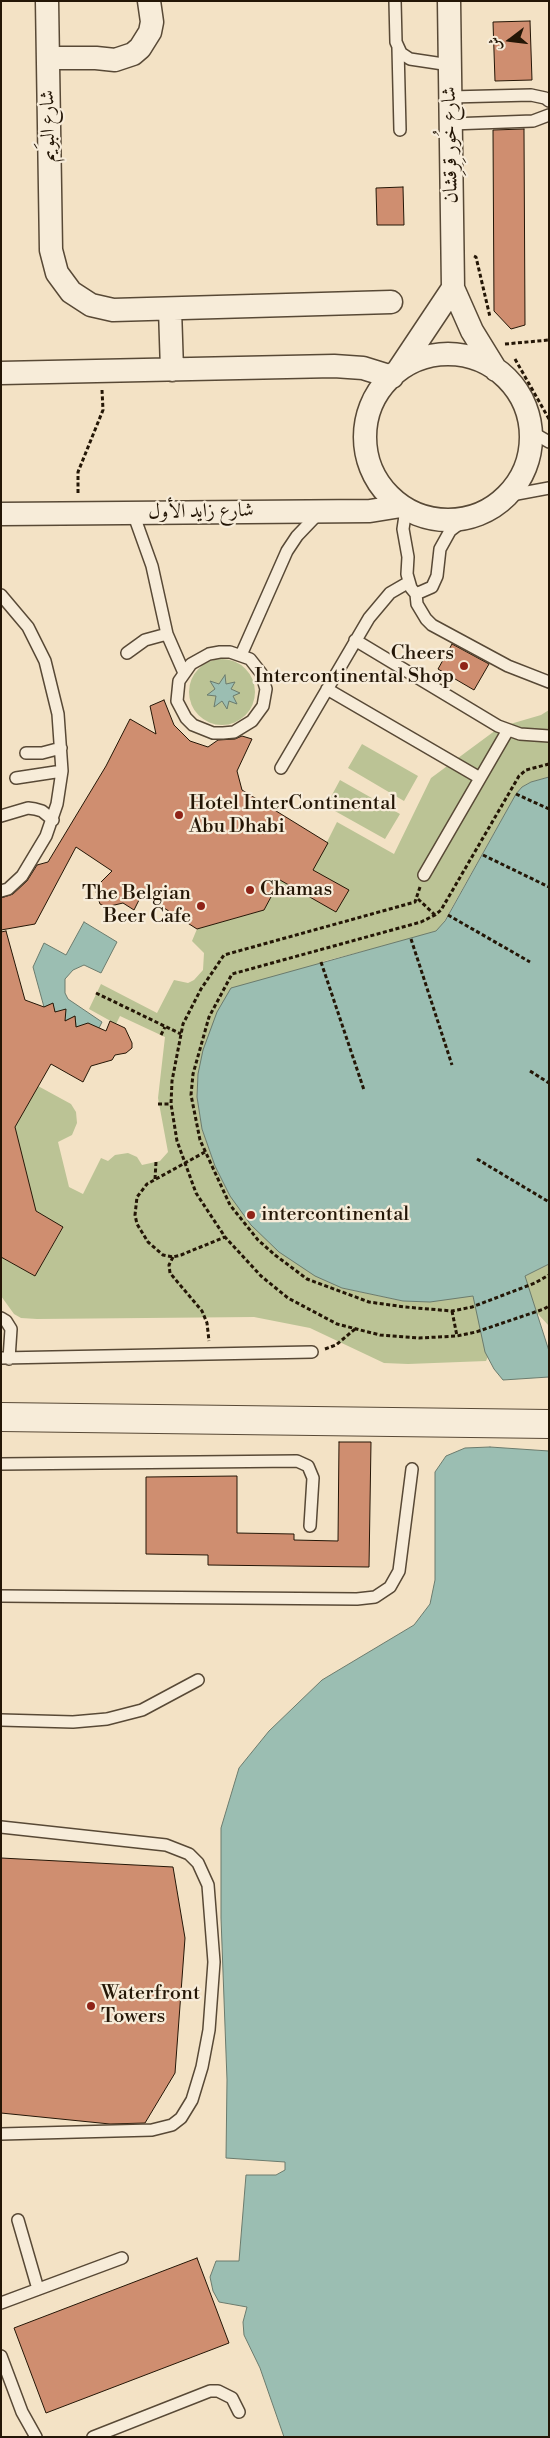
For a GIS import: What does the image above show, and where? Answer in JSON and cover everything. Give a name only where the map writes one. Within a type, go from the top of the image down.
[{"type":"street","name":"شارع البوَيم","points":[[47,1],[51,250],[57,272],[71,292],[91,305],[114,310],[391,302]]},
{"type":"street","name":"شارع خُور قِرقِشان","points":[[449,1],[453,288],[472,331],[497,371]]},
{"type":"street","points":[[48,58],[96,58],[105,60],[124,58],[140,48],[146,41],[152,22],[149,2]]},
{"type":"street","points":[[395,374],[453,288]]},
{"type":"street","points":[[170,308],[172,370]]},
{"type":"street","points":[[447,354],[473,359],[497,371],[510,383],[520,398],[539,437],[529,449],[520,477],[506,496],[487,511],[467,518],[434,519],[404,508],[379,483],[371,468],[366,450],[368,415],[375,398],[384,384],[413,362],[430,356],[447,354]]},
{"type":"street","points":[[1,373],[341,366],[395,374]]},
{"type":"street","name":"شارع زايد الأول","points":[[1,514],[370,511],[404,508]]},
{"type":"street","points":[[1,1417],[549,1424]]},
{"type":"lane","points":[[395,1],[400,130]]},
{"type":"lane","points":[[398,48],[410,59],[450,65]]},
{"type":"lane","points":[[450,97],[531,95],[545,98],[549,101]]},
{"type":"lane","points":[[450,124],[533,121],[549,115]]},
{"type":"lane","points":[[506,496],[549,488]]},
{"type":"lane","points":[[404,508],[403,529],[408,558],[408,582],[416,594],[421,612],[432,625],[508,666],[549,682]]},
{"type":"lane","points":[[241,654],[287,551],[297,536],[321,511]]},
{"type":"lane","points":[[133,513],[152,566],[167,634],[184,672]]},
{"type":"lane","points":[[416,594],[432,587],[437,576],[439,554],[445,540],[454,528],[467,518]]},
{"type":"lane","points":[[280,768],[355,640],[382,601],[408,582]]},
{"type":"lane","points":[[1,595],[28,627],[45,661],[58,714],[62,748],[62,771],[53,820],[38,851],[22,876],[8,889],[1,891]]},
{"type":"lane","points":[[127,653],[145,640],[167,634]]},
{"type":"lane","points":[[355,640],[488,721],[508,730],[533,736],[549,736]]},
{"type":"lane","points":[[230,652],[241,654],[250,659],[261,672],[264,680],[266,697],[260,713],[252,721],[234,732],[213,733],[202,730],[186,718],[177,700],[177,690],[184,672],[191,664],[209,654],[230,652]]},
{"type":"lane","points":[[326,689],[480,778]]},
{"type":"lane","points":[[424,875],[508,730]]},
{"type":"lane","points":[[26,753],[42,753],[62,748]]},
{"type":"lane","points":[[16,778],[62,771]]},
{"type":"lane","points":[[1,816],[28,808],[42,811],[53,820]]},
{"type":"lane","points":[[1,1318],[6,1321],[11,1329],[5,1358],[312,1352]]},
{"type":"lane","points":[[1,1464],[297,1461],[308,1466],[314,1478],[310,1526]]},
{"type":"lane","points":[[1,1596],[347,1599],[374,1597],[390,1587],[399,1572],[412,1469]]},
{"type":"lane","points":[[1,1720],[73,1722],[107,1719],[142,1710],[198,1680]]},
{"type":"lane","points":[[1,1827],[166,1845],[189,1854],[198,1863],[208,1885],[214,1962],[210,2030],[202,2067],[190,2105],[181,2118],[162,2129],[152,2130],[1,2134]]},
{"type":"lane","points":[[18,2220],[38,2289]]},
{"type":"lane","points":[[1,2303],[122,2258]]},
{"type":"lane","points":[[1,2356],[22,2412],[36,2437]]},
{"type":"lane","points":[[93,2437],[210,2390],[218,2391],[232,2398],[239,2412]]},
{"type":"path","points":[[452,249],[467,251],[476,258],[491,323]]},
{"type":"path","points":[[500,342],[507,345],[549,340]]},
{"type":"path","points":[[507,345],[549,419]]},
{"type":"path","points":[[79,514],[78,472],[103,410],[101,372]]},
{"type":"path","points":[[549,764],[526,770],[519,776],[440,910],[435,915],[421,922],[232,974],[209,1017],[192,1074],[191,1095],[205,1152],[226,1198],[243,1223],[275,1256],[308,1278],[369,1302],[405,1308],[452,1311],[472,1307],[535,1283],[549,1275]]},
{"type":"path","points":[[516,794],[549,809]]},
{"type":"path","points":[[483,855],[549,887]]},
{"type":"path","points":[[424,875],[418,899],[410,904],[224,955],[201,989],[183,1024],[180,1034],[174,1059],[171,1104],[177,1140],[196,1193],[225,1237],[261,1276],[288,1298],[322,1317],[354,1330],[419,1338],[457,1336],[476,1332],[549,1306]]},
{"type":"path","points":[[418,899],[435,915]]},
{"type":"path","points":[[448,915],[530,962]]},
{"type":"path","points":[[410,939],[452,1065]]},
{"type":"path","points":[[322,962],[364,1090]]},
{"type":"path","points":[[96,993],[180,1034]]},
{"type":"path","points":[[161,1035],[165,1027]]},
{"type":"path","points":[[530,1071],[549,1083]]},
{"type":"path","points":[[158,1104],[171,1104]]},
{"type":"path","points":[[174,1257],[163,1254],[148,1242],[137,1224],[135,1215],[137,1197],[147,1184],[205,1152]]},
{"type":"path","points":[[477,1159],[549,1202]]},
{"type":"path","points":[[155,1179],[156,1162]]},
{"type":"path","points":[[208,1354],[209,1338],[207,1323],[193,1298],[175,1281],[170,1273],[169,1265],[174,1257],[225,1237]]},
{"type":"path","points":[[452,1311],[457,1336]]},
{"type":"path","points":[[312,1352],[336,1345],[354,1330]]},
{"type":"green space","points":[[215,659],[229,659],[241,664],[250,673],[255,685],[253,705],[246,716],[229,725],[215,725],[203,720],[194,711],[189,699],[189,685],[194,673],[203,664]]},
{"type":"green space","points":[[549,710],[549,777],[531,782],[522,787],[516,794],[441,927],[436,931],[411,939],[321,962],[198,1074],[197,1097],[202,1129],[215,1166],[230,1196],[342,1288],[403,1301],[525,1276],[549,1264],[549,1326],[538,1314],[493,1346],[486,1361],[408,1364],[384,1363],[310,1328],[254,1317],[37,1319],[21,1318],[14,1314],[1,1296],[1,1257],[35,1276],[63,1228],[36,1211],[15,1127],[38,1086],[71,1104],[76,1112],[77,1123],[72,1135],[58,1142],[69,1187],[83,1194],[101,1158],[108,1161],[115,1155],[128,1153],[137,1157],[142,1165],[160,1161],[168,1152],[158,1098],[165,1037],[120,1016],[116,1024],[89,1009],[101,984],[157,1013],[174,980],[188,983],[194,980],[203,970],[204,953],[192,941],[197,929],[264,910],[280,880],[336,911],[312,872],[337,822],[394,854],[431,778],[500,727],[541,715]]},
{"type":"green space","points":[[362,744],[418,776],[404,801],[348,768]]},
{"type":"green space","points":[[340,780],[400,814],[385,839],[326,806]]},
{"type":"water","points":[[225,675],[226,684],[235,682],[231,689],[240,693],[233,696],[237,704],[229,701],[227,709],[222,701],[214,707],[216,696],[207,695],[215,689],[210,681],[219,684]]},
{"type":"water","points":[[549,777],[549,1264],[525,1276],[549,1351],[549,1377],[503,1380],[494,1369],[485,1352],[473,1296],[430,1302],[403,1301],[342,1288],[315,1276],[279,1252],[251,1225],[230,1196],[215,1166],[202,1129],[197,1097],[198,1074],[203,1050],[217,1012],[231,988],[436,931],[445,921],[516,794],[522,787],[531,782]]},
{"type":"water","points":[[84,922],[117,942],[101,973],[84,965],[73,970],[65,979],[65,993],[68,999],[102,1022],[99,1028],[89,1036],[76,1027],[75,1016],[65,1021],[55,1012],[52,1004],[44,1007],[33,967],[44,943],[66,955]]},
{"type":"water","points":[[490,1447],[549,1451],[549,2437],[284,2437],[260,2368],[244,2335],[243,2322],[247,2307],[219,2302],[213,2291],[210,2277],[216,2261],[239,2261],[246,2175],[276,2175],[285,2170],[285,2162],[226,2158],[227,2080],[221,1918],[221,1828],[239,1768],[269,1731],[322,1680],[414,1625],[430,1604],[435,1580],[435,1472],[446,1456],[465,1448]]},
{"type":"building","points":[[530,21],[532,80],[495,81],[493,22]]},
{"type":"building","points":[[524,129],[525,325],[511,329],[494,311],[493,130]]},
{"type":"building","points":[[403,187],[404,225],[377,225],[376,188]]},
{"type":"building","points":[[452,644],[489,664],[474,690],[438,669]]},
{"type":"building","name":"Hotel InterContinental Abu Dhabi","points":[[164,700],[174,725],[190,741],[208,747],[218,740],[235,739],[242,736],[252,739],[237,771],[242,790],[328,843],[313,870],[349,890],[336,912],[280,880],[264,910],[197,929],[142,894],[134,910],[123,903],[106,907],[100,904],[96,892],[98,885],[112,871],[76,847],[35,924],[1,930],[1,898],[13,894],[27,881],[37,865],[48,862],[106,766],[130,719],[156,734],[150,706]]},
{"type":"building","points":[[6,931],[25,1000],[44,1007],[53,1003],[55,1012],[66,1009],[65,1021],[75,1016],[76,1027],[88,1023],[106,1031],[110,1021],[125,1028],[132,1043],[132,1048],[126,1053],[115,1055],[112,1060],[91,1066],[83,1082],[51,1064],[15,1127],[36,1211],[63,1227],[35,1276],[1,1257],[1,932]]},
{"type":"building","points":[[339,1442],[371,1442],[369,1567],[208,1565],[208,1555],[146,1554],[146,1477],[237,1476],[237,1533],[294,1534],[294,1540],[338,1541]]},
{"type":"building","name":"Waterfront Towers","points":[[1,1858],[173,1867],[185,1938],[175,2073],[145,2123],[110,2124],[1,2113]]},
{"type":"building","points":[[197,2258],[229,2343],[46,2413],[14,2328]]},
{"type":"place","name":"Cheers Intercontinental Shop","points":[[464,666]]},
{"type":"place","name":"Hotel InterContinental Abu Dhabi","points":[[179,815]]},
{"type":"place","name":"Chamas","points":[[250,890]]},
{"type":"place","name":"The Belgian Beer Cafe","points":[[201,906]]},
{"type":"place","name":"intercontinental","points":[[251,1215]]},
{"type":"place","name":"Waterfront Towers","points":[[91,2006]]}]
